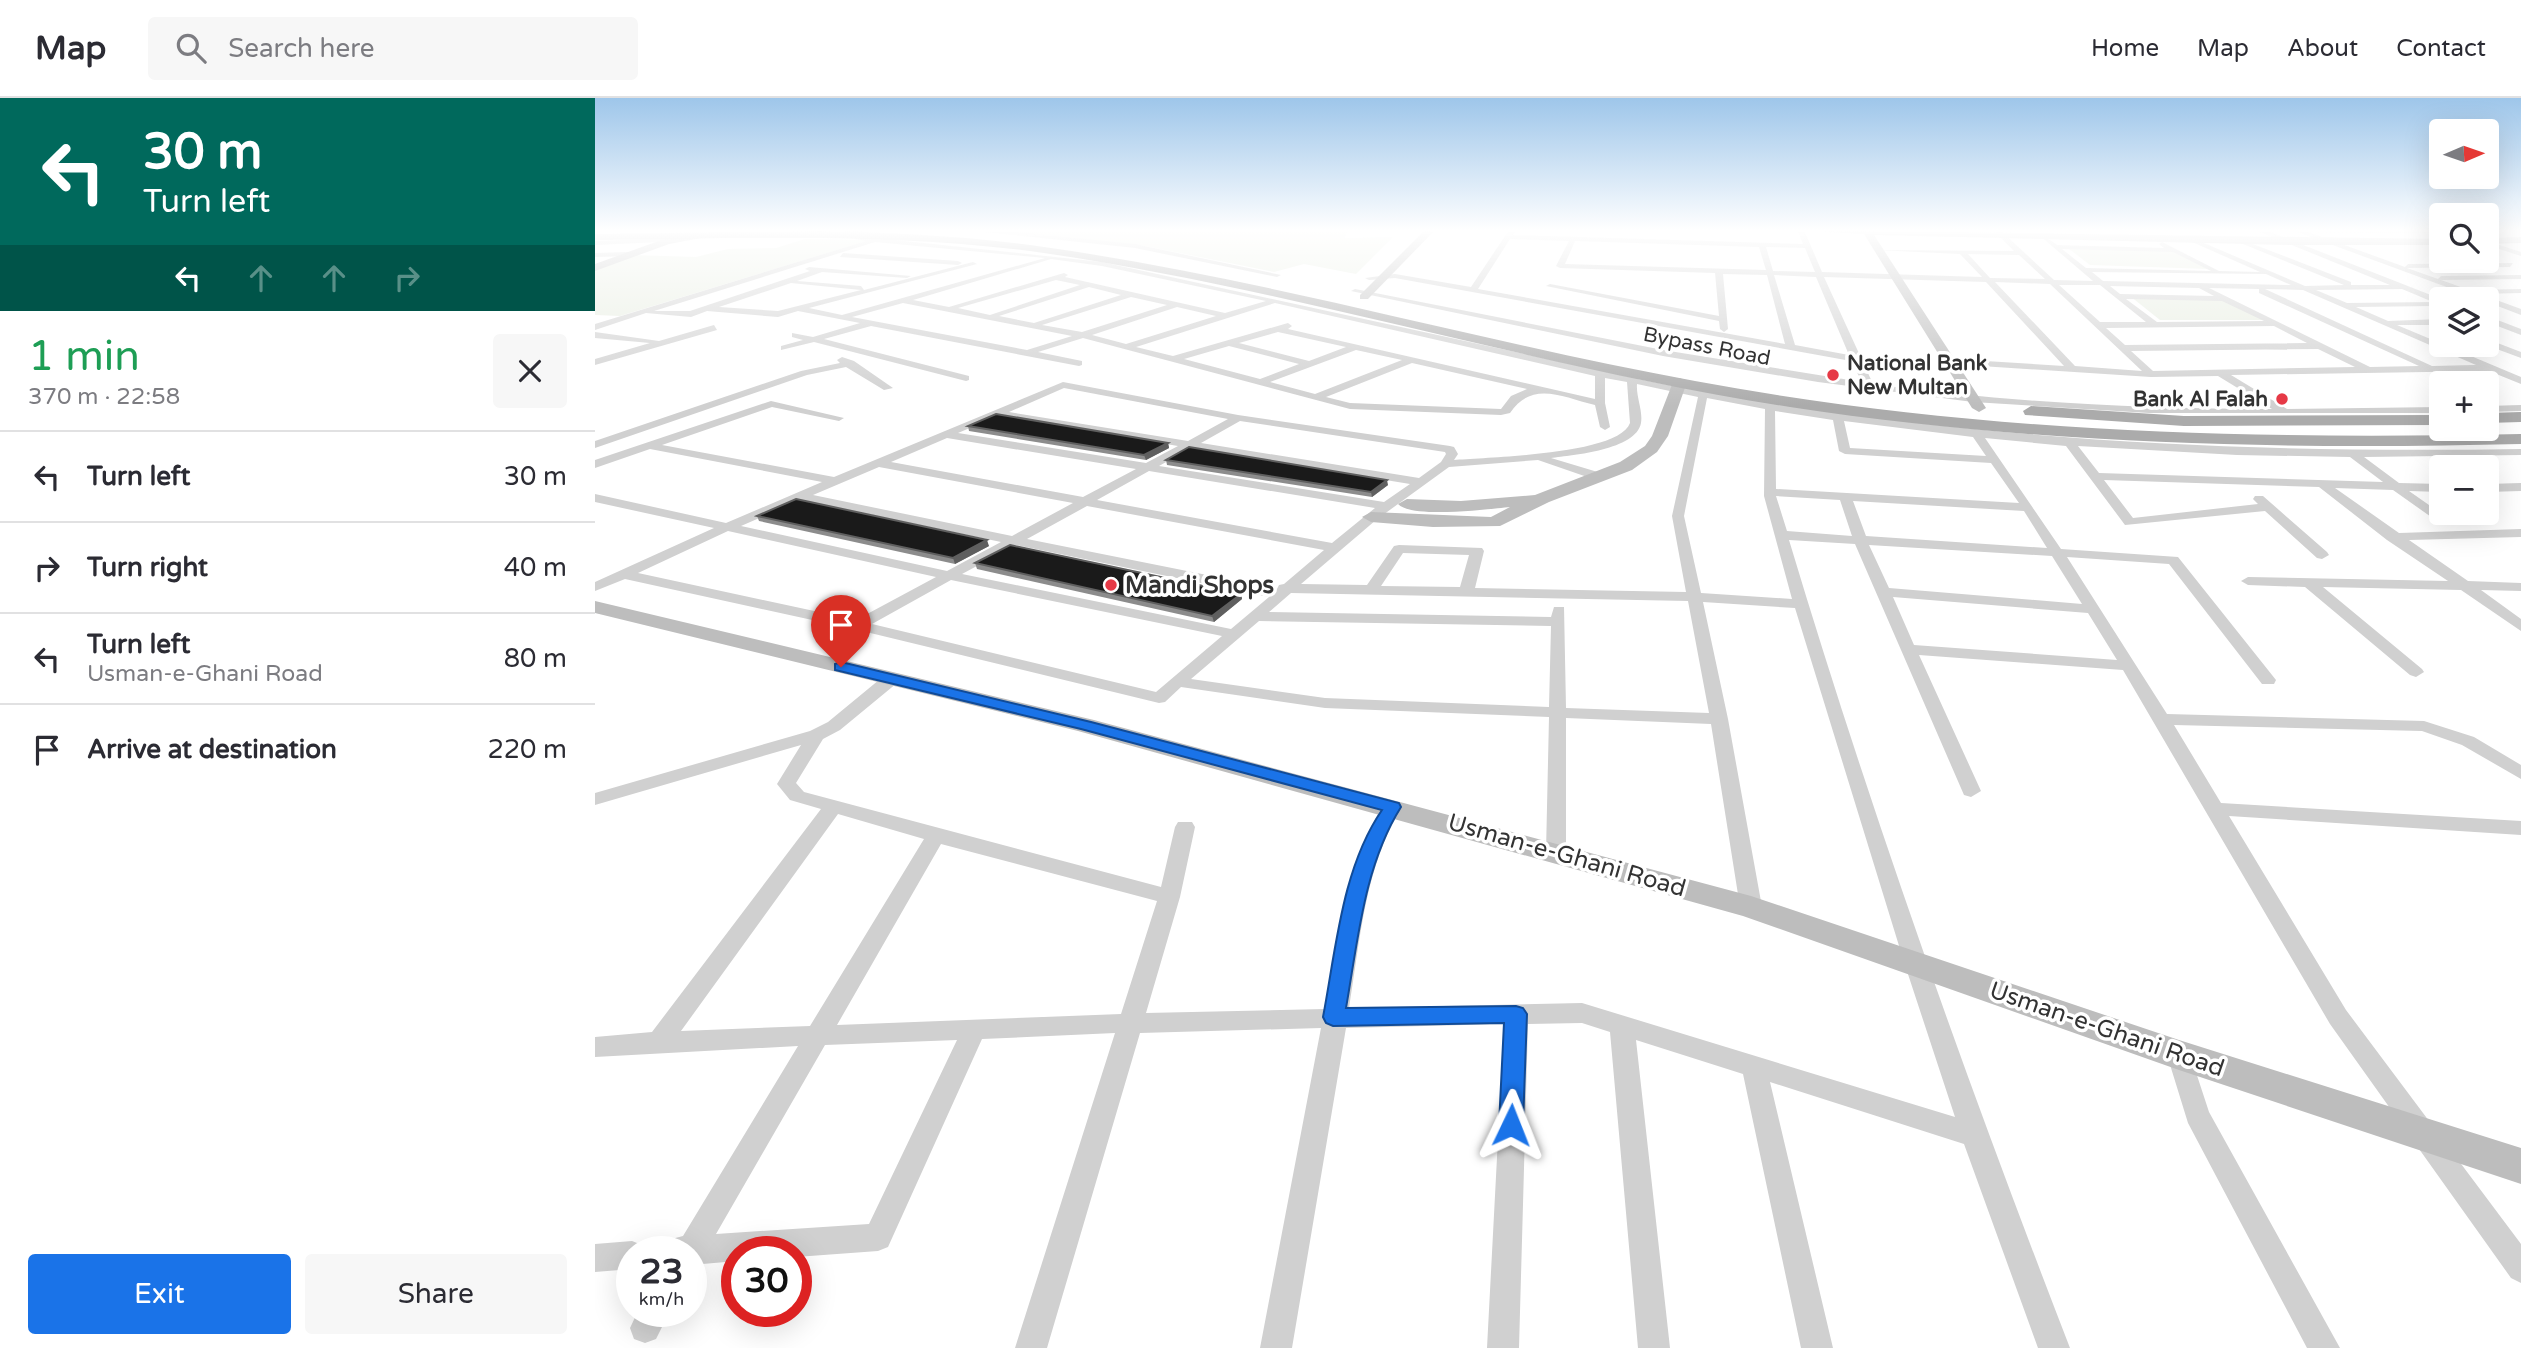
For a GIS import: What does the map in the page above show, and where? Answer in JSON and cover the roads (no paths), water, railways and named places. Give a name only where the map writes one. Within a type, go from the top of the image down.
[{"type":"main road","points":[[1246,288],[1327,311],[1678,386],[1818,398],[1855,411],[1999,428],[2214,442],[2521,439]]},
{"type":"main road","name":"Bypass Road","points":[[1327,288],[1818,398],[1867,391],[2184,421],[2429,420]]},
{"type":"main road","points":[[1360,294],[1363,288]]},
{"type":"main road","points":[[1360,294],[1369,288]]},
{"type":"main road","points":[[1906,288],[1977,403]]},
{"type":"main road","points":[[1383,508],[1484,524],[1507,518],[1543,498],[1626,466],[1651,449],[1660,436],[1678,386]]},
{"type":"main road","points":[[1855,411],[1844,406],[1843,401],[1867,391]]},
{"type":"main road","points":[[2499,418],[2521,417]]},
{"type":"main road","name":"Usman-e-Ghani Road","points":[[595,607],[1085,725],[1751,907],[2179,1055],[2521,1167]]},
{"type":"street","points":[[595,327],[717,288]]},
{"type":"street","points":[[639,313],[687,315],[766,288]]},
{"type":"street","points":[[866,288],[875,289]]},
{"type":"street","points":[[841,317],[944,288]]},
{"type":"street","points":[[946,309],[1016,288]]},
{"type":"street","points":[[991,316],[1078,288]]},
{"type":"street","points":[[1111,288],[1225,316]]},
{"type":"street","points":[[1215,288],[1600,373],[1634,376],[1636,420],[1633,432],[1624,439],[1564,454],[1447,464]]},
{"type":"street","points":[[1463,288],[1633,322],[1855,359]]},
{"type":"street","points":[[1541,304],[1548,288]]},
{"type":"street","points":[[1561,288],[1722,319]]},
{"type":"street","points":[[1720,288],[1725,338]]},
{"type":"street","points":[[1775,288],[1791,349]]},
{"type":"street","points":[[1826,288],[1867,391]]},
{"type":"street","points":[[1994,288],[2073,370]]},
{"type":"street","points":[[2059,288],[2151,374]]},
{"type":"street","points":[[2108,288],[2155,325]]},
{"type":"street","points":[[2204,288],[2370,371]]},
{"type":"street","points":[[2256,288],[2434,370]]},
{"type":"street","points":[[2306,288],[2521,382]]},
{"type":"street","points":[[2404,288],[2429,298]]},
{"type":"street","points":[[706,309],[778,314],[875,289]]},
{"type":"street","points":[[2499,291],[2521,291]]},
{"type":"street","points":[[1035,324],[1131,293]]},
{"type":"street","points":[[1360,294],[1699,361],[1867,391]]},
{"type":"street","points":[[2117,296],[2225,299]]},
{"type":"street","points":[[902,300],[1035,324],[1129,346],[1350,405],[1501,412],[1506,411],[1515,398],[1536,389]]},
{"type":"street","points":[[1129,346],[1271,302]]},
{"type":"street","points":[[2343,305],[2429,303]]},
{"type":"street","points":[[1027,353],[1178,304]]},
{"type":"street","points":[[2499,304],[2521,312]]},
{"type":"street","points":[[2505,306],[2521,306]]},
{"type":"street","points":[[799,309],[1079,363]]},
{"type":"street","points":[[1174,359],[1232,344],[1327,311]]},
{"type":"street","points":[[1621,328],[1633,322]]},
{"type":"street","points":[[2385,322],[2429,322]]},
{"type":"street","points":[[784,348],[871,323]]},
{"type":"street","points":[[2098,325],[2276,324]]},
{"type":"street","points":[[2499,324],[2521,332]]},
{"type":"street","points":[[595,362],[714,328]]},
{"type":"street","points":[[1278,329],[1600,403]]},
{"type":"street","points":[[1597,340],[1609,334]]},
{"type":"street","points":[[595,335],[665,342]]},
{"type":"street","points":[[795,335],[967,378]]},
{"type":"street","points":[[1232,344],[1309,364]]},
{"type":"street","points":[[1261,382],[1358,346]]},
{"type":"street","points":[[2122,348],[2321,346]]},
{"type":"street","points":[[2499,347],[2521,355]]},
{"type":"street","points":[[1465,372],[1514,354]]},
{"type":"street","points":[[829,356],[851,363],[888,388]]},
{"type":"street","points":[[1316,397],[1411,360]]},
{"type":"street","points":[[1953,362],[2151,374],[2489,368]]},
{"type":"street","points":[[595,445],[804,373],[851,363]]},
{"type":"street","points":[[1600,373],[1600,403],[1605,427]]},
{"type":"street","points":[[2222,373],[2301,421]]},
{"type":"street","points":[[595,587],[798,496],[1063,385],[1238,418],[1450,449],[1529,456],[1597,476]]},
{"type":"street","points":[[1678,386],[1703,395],[1770,407],[1976,434],[2070,443],[2354,455],[2521,452]]},
{"type":"street","points":[[1703,395],[1678,516],[1719,719],[1751,907]]},
{"type":"street","points":[[1977,403],[2189,412],[2429,410]]},
{"type":"street","points":[[595,464],[771,404],[839,418]]},
{"type":"street","points":[[1770,407],[1770,492],[1801,604],[1915,962],[1974,1135],[2054,1348]]},
{"type":"street","points":[[2499,409],[2521,408]]},
{"type":"street","points":[[995,412],[1422,482]]},
{"type":"street","points":[[1838,416],[1845,451],[1994,460]]},
{"type":"street","points":[[858,625],[1238,418]]},
{"type":"street","points":[[942,434],[1383,508]]},
{"type":"street","points":[[1976,434],[2028,507],[2162,719],[2338,1017],[2420,1134],[2521,1268]]},
{"type":"street","points":[[2070,443],[2130,522],[2267,507]]},
{"type":"street","points":[[648,445],[833,481]]},
{"type":"street","points":[[623,574],[858,625],[1159,698],[1383,508],[1447,464],[1452,454],[1450,449]]},
{"type":"street","points":[[2354,455],[2429,511]]},
{"type":"street","points":[[877,463],[1336,548]]},
{"type":"street","points":[[2095,476],[2429,488]]},
{"type":"street","points":[[2243,482],[2322,555]]},
{"type":"street","points":[[2324,486],[2392,537],[2521,626]]},
{"type":"street","points":[[2499,488],[2521,487]]},
{"type":"street","points":[[1770,492],[2028,507]]},
{"type":"street","points":[[798,496],[1281,592],[1695,597],[1801,604]]},
{"type":"street","points":[[1845,496],[1860,539],[1971,791]]},
{"type":"street","points":[[595,498],[947,575],[1235,634]]},
{"type":"street","points":[[2392,537],[2521,533]]},
{"type":"street","points":[[1781,535],[2173,560],[2268,680]]},
{"type":"street","points":[[1370,591],[1399,549],[1477,551],[1467,594]]},
{"type":"street","points":[[2248,581],[2521,587]]},
{"type":"street","points":[[2308,582],[2416,673]]},
{"type":"street","points":[[1883,592],[2091,609]]},
{"type":"street","points":[[1556,852],[1559,596]]},
{"type":"street","points":[[1255,616],[1559,622]]},
{"type":"street","points":[[1908,649],[2127,666]]},
{"type":"street","points":[[595,799],[815,735],[834,726],[891,679]]},
{"type":"street","points":[[1178,682],[1325,703],[1719,719]]},
{"type":"street","points":[[2162,719],[2424,726],[2468,741],[2521,774]]},
{"type":"street","points":[[815,735],[786,784],[797,796],[936,836],[1169,897]]},
{"type":"street","points":[[659,1041],[833,807]]},
{"type":"street","points":[[1276,1348],[1333,1017],[1359,886],[1376,832],[1392,807]]},
{"type":"street","points":[[2216,808],[2521,828]]},
{"type":"street","points":[[1031,1348],[1169,897],[1185,827]]},
{"type":"street","points":[[694,1236],[936,836]]},
{"type":"street","points":[[595,1047],[659,1041],[1129,1023],[1582,1013],[1974,1135]]},
{"type":"street","points":[[1503,1348],[1516,1014]]},
{"type":"street","points":[[1622,1026],[1654,1348]]},
{"type":"street","points":[[707,1249],[878,1237],[974,1029]]},
{"type":"street","points":[[2179,1055],[2197,1115],[2324,1348]]},
{"type":"street","points":[[1754,1066],[1818,1348]]},
{"type":"street","points":[[595,1258],[616,1256]]},
{"type":"place","name":"National Bank New Multan","points":[[1833,375]]},
{"type":"place","name":"Bank Al Falah","points":[[2282,399]]},
{"type":"place","name":"Mandi Shops","points":[[1111,585]]}]
